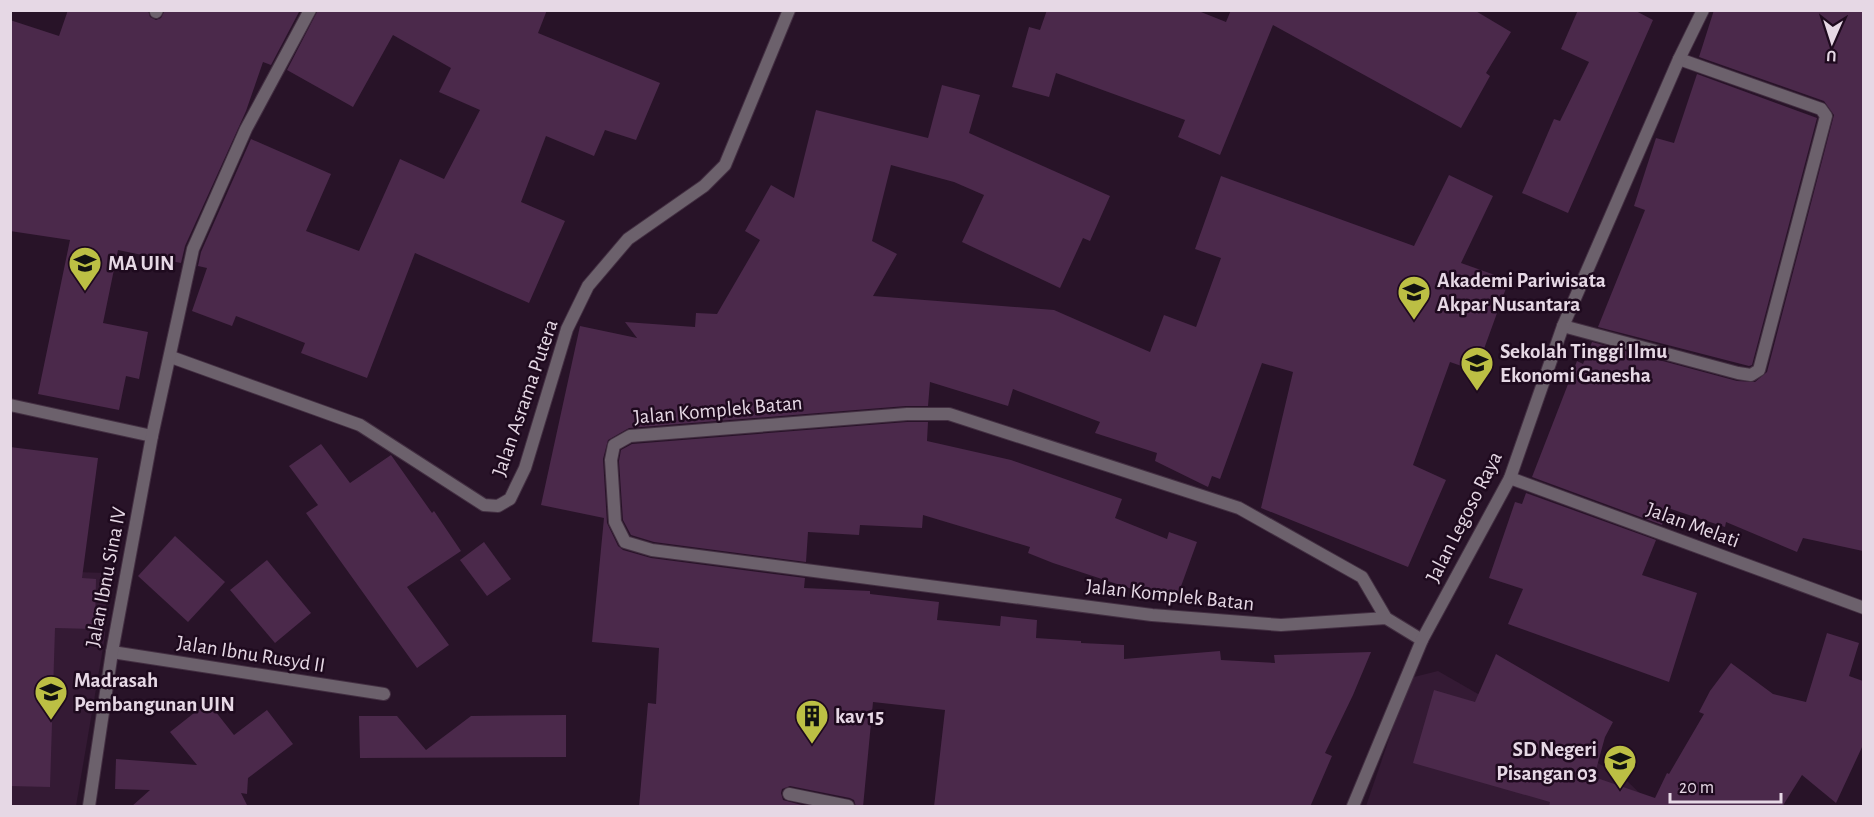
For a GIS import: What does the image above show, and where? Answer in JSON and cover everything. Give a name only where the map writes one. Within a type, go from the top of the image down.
[{"type":"street","name":"Jalan Ibnu Sina IV","points":[[89,807],[112,652],[152,436],[193,249],[246,129],[310,10]]},
{"type":"street","name":"Jalan Asrama Putera","points":[[171,357],[360,426],[484,506],[498,506],[510,499],[525,468],[567,328],[588,286],[628,239],[704,186],[725,165],[789,10]]},
{"type":"street","name":"Jalan Legoso Raya","points":[[1353,807],[1422,640],[1510,478],[1563,326],[1679,59],[1703,10]]},
{"type":"street","points":[[1563,326],[1738,373],[1750,375],[1759,370],[1826,116],[1821,109],[1679,59]]},
{"type":"street","points":[[10,405],[152,436]]},
{"type":"street","name":"Jalan Komplek Batan","points":[[1386,618],[1281,625],[1152,615],[652,550],[625,542],[615,522],[611,460],[614,445],[630,436],[907,414],[950,414],[1239,508],[1362,577],[1386,618],[1422,640]]},
{"type":"street","name":"Jalan Melati","points":[[1510,478],[1863,608]]},
{"type":"street","name":"Jalan Ibnu Rusyd II","points":[[112,652],[384,694]]},
{"type":"street","points":[[789,794],[848,807]]},
{"type":"shaded area","name":"Madrasah Pembangunan UIN","points":[[11,570],[107,573],[105,636],[76,806],[11,806]]},
{"type":"shaded area","points":[[1438,671],[1624,778],[1653,806],[1366,806],[1410,678]]},
{"type":"building","points":[[68,10],[148,10],[150,17],[156,20],[161,18],[165,10],[300,10],[271,65],[263,62],[246,111],[185,246],[181,263],[118,250],[103,323],[148,332],[139,379],[126,376],[119,410],[38,394],[70,240],[10,231],[10,20],[59,36]]},
{"type":"building","points":[[318,10],[547,10],[538,33],[660,83],[636,140],[605,130],[594,156],[546,136],[521,202],[565,221],[529,303],[415,253],[367,378],[301,353],[305,343],[236,316],[232,326],[192,311],[207,268],[198,266],[201,252],[251,139],[331,174],[306,231],[359,251],[400,159],[444,179],[480,110],[439,92],[451,68],[393,35],[353,107],[287,70]]},
{"type":"building","points":[[1047,10],[1196,10],[1226,22],[1231,10],[1474,10],[1511,32],[1486,73],[1490,76],[1461,128],[1273,25],[1220,155],[1178,137],[1185,120],[1056,73],[1049,97],[1012,87],[1029,27],[1040,30]]},
{"type":"building","points":[[1578,10],[1634,10],[1653,20],[1568,213],[1522,193],[1554,119],[1560,121],[1589,62],[1561,49]]},
{"type":"building","points":[[1714,10],[1863,10],[1863,551],[1803,538],[1797,552],[1726,522],[1725,527],[1668,508],[1662,525],[1532,477],[1577,361],[1583,364],[1592,342],[1737,381],[1755,382],[1767,372],[1834,115],[1824,101],[1699,57]]},
{"type":"building","points":[[1697,74],[1817,118],[1752,365],[1749,366],[1598,327],[1645,210],[1634,206],[1656,138],[1674,143]]},
{"type":"building","points":[[942,85],[980,95],[969,133],[1110,196],[1090,241],[1083,238],[1060,288],[962,242],[984,195],[954,182],[891,165],[872,241],[897,254],[873,296],[1054,310],[1150,352],[1164,315],[1196,327],[1221,258],[1195,249],[1221,176],[1414,246],[1449,175],[1493,196],[1461,263],[1509,280],[1476,371],[1450,362],[1413,465],[1446,480],[1408,567],[1261,508],[1293,372],[1262,363],[1220,479],[1212,476],[1208,487],[1155,461],[1157,453],[1095,433],[1100,422],[1013,389],[1008,406],[930,382],[928,406],[629,428],[608,440],[603,459],[607,523],[618,546],[623,550],[651,558],[805,578],[804,588],[870,591],[870,594],[939,602],[937,620],[1000,626],[1001,616],[1037,620],[1036,638],[1124,645],[1124,659],[1220,651],[1221,660],[1275,663],[1274,655],[1371,652],[1325,753],[1332,756],[1310,807],[934,807],[945,710],[873,702],[863,807],[856,807],[854,800],[850,798],[790,786],[782,789],[783,800],[809,807],[639,807],[648,703],[656,704],[659,648],[592,642],[604,518],[541,505],[580,326],[637,338],[625,322],[695,327],[696,313],[717,314],[760,240],[745,231],[771,185],[794,198],[816,110],[928,138]]},
{"type":"building","points":[[928,422],[927,441],[1011,460],[1122,499],[1115,518],[1167,539],[1169,532],[1197,542],[1175,603],[1053,563],[1028,553],[1030,547],[923,515],[922,528],[860,525],[859,535],[808,532],[806,562],[654,542],[631,535],[623,520],[619,461],[621,450],[632,444]]},
{"type":"building","points":[[321,444],[350,483],[391,455],[461,551],[407,587],[449,645],[417,668],[306,513],[318,505],[289,466]]},
{"type":"building","points":[[10,447],[98,458],[82,578],[96,579],[95,629],[55,628],[50,787],[10,786]]},
{"type":"building","points":[[1526,493],[1656,540],[1642,575],[1697,593],[1669,682],[1508,624],[1523,589],[1489,578],[1515,502],[1522,504]]},
{"type":"building","points":[[175,536],[225,582],[188,622],[138,576]]},
{"type":"building","points":[[484,542],[511,579],[487,596],[460,560]]},
{"type":"building","points":[[267,560],[311,613],[275,643],[230,590]]},
{"type":"building","points":[[1827,633],[1859,643],[1849,676],[1863,681],[1863,745],[1836,803],[1802,775],[1782,807],[1549,807],[1550,802],[1413,763],[1434,690],[1475,702],[1496,654],[1613,722],[1605,737],[1594,777],[1655,798],[1667,773],[1669,774],[1704,714],[1699,712],[1710,691],[1731,663],[1773,694],[1806,702]]},
{"type":"building","points":[[208,702],[234,735],[267,710],[293,744],[248,778],[247,794],[241,793],[248,807],[131,807],[150,790],[115,789],[116,759],[197,765],[170,732]]},
{"type":"building","points":[[566,715],[566,757],[360,758],[359,716],[397,716],[426,750],[471,716]]},
{"type":"place","name":"MA UIN","points":[[85,292]]},
{"type":"place","name":"Akademi Pariwisata Akpar Nusantara","points":[[1414,321]]},
{"type":"place","name":"Sekolah Tinggi Ilmu Ekonomi Ganesha","points":[[1477,392]]},
{"type":"place","name":"Madrasah Pembangunan UIN","points":[[51,721]]},
{"type":"place","name":"kav 15","points":[[812,745]]},
{"type":"place","name":"SD Negeri Pisangan 03","points":[[1620,790]]}]
